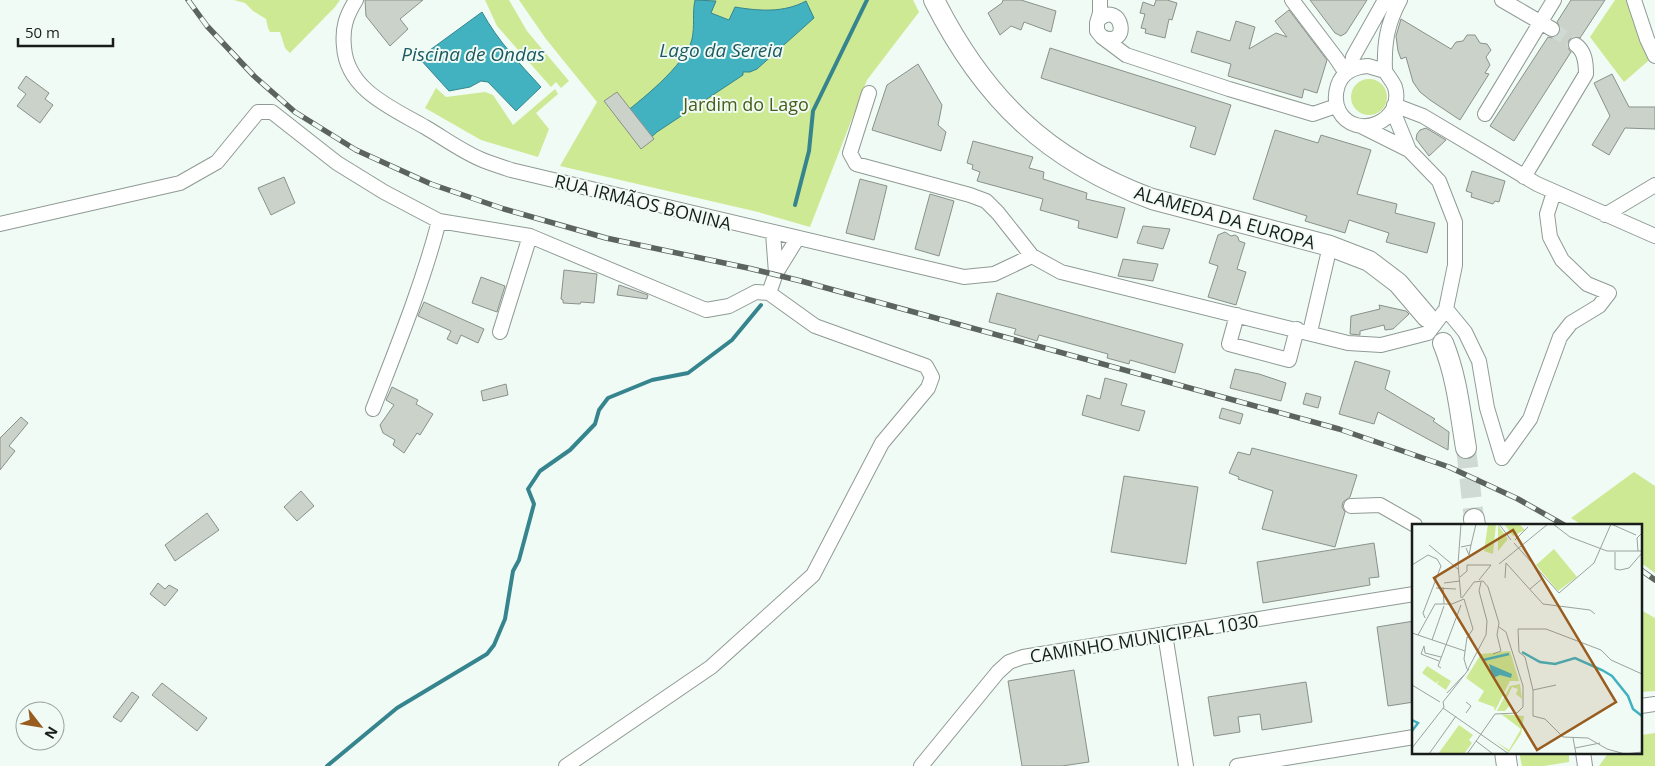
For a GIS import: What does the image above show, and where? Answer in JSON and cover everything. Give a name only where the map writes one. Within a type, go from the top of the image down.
[{"type":"main road","name":"ALAMEDA DA EUROPA","points":[[934,0],[964,53],[988,86],[1029,130],[1068,159],[1104,178],[1152,199],[1330,246],[1369,261],[1398,283],[1427,317]]},
{"type":"main road","points":[[1443,343],[1452,365],[1466,448]]},
{"type":"street","name":"RUA IRMÃOS BONINA","points":[[356,0],[347,15],[342,33],[348,68],[358,83],[379,101],[484,161],[510,170],[964,277],[994,274],[1032,256]]},
{"type":"street","points":[[1100,0],[1097,31],[1118,50],[1139,60],[1230,90],[1313,114],[1336,106]]},
{"type":"street","points":[[1108,0],[1119,24],[1125,45],[1139,60]]},
{"type":"street","points":[[1292,0],[1348,72]]},
{"type":"street","points":[[1348,72],[1353,57],[1385,0]]},
{"type":"street","points":[[1400,0],[1391,17],[1386,39],[1385,71],[1395,88],[1423,116],[1524,177],[1655,236]]},
{"type":"street","points":[[1502,0],[1546,26]]},
{"type":"street","points":[[1485,114],[1546,26],[1554,0]]},
{"type":"street","points":[[1634,0],[1647,39],[1655,56]]},
{"type":"street","points":[[1099,19],[1106,14],[1119,24]]},
{"type":"street","points":[[1102,37],[1113,38],[1119,24]]},
{"type":"street","points":[[1524,177],[1586,74],[1586,62],[1581,48],[1576,45]]},
{"type":"street","points":[[869,93],[850,153],[856,164],[986,201],[998,213],[1032,256],[1061,272],[1348,343],[1381,345],[1428,333],[1446,310],[1455,265],[1455,222],[1439,181],[1409,150],[1363,127],[1351,124],[1342,116],[1336,106],[1335,94],[1338,82],[1348,72],[1357,67],[1368,66],[1385,71]]},
{"type":"street","points":[[1363,127],[1374,126],[1385,120],[1394,108],[1396,99],[1395,88]]},
{"type":"street","points":[[1394,108],[1423,116]]},
{"type":"street","points":[[1394,108],[1409,150]]},
{"type":"street","points":[[0,224],[180,183],[217,162],[258,112],[272,112],[337,162],[384,192],[440,221],[530,236],[706,310],[729,306],[756,292],[770,293],[815,326],[926,366],[932,377],[928,388],[882,443],[813,575],[711,668],[566,766]]},
{"type":"street","points":[[1605,215],[1655,185]]},
{"type":"street","points":[[1446,310],[1466,332],[1479,361],[1487,408],[1502,458],[1530,419],[1560,337],[1571,323],[1599,306],[1609,293],[1587,284],[1562,260],[1550,237],[1548,222],[1548,214],[1554,192]]},
{"type":"street","points":[[373,409],[424,276],[440,221]]},
{"type":"street","points":[[774,233],[776,273]]},
{"type":"street","points":[[500,332],[530,236]]},
{"type":"street","points":[[770,293],[776,273],[797,239]]},
{"type":"street","points":[[1237,315],[1229,344],[1289,360],[1304,331],[1330,246]]},
{"type":"street","points":[[1351,506],[1380,506],[1413,524]]},
{"type":"street","name":"CAMINHO MUNICIPAL 1030","points":[[921,766],[998,672],[1009,662],[1023,657],[1412,594]]},
{"type":"street","points":[[1165,634],[1186,766]]},
{"type":"street","points":[[1642,706],[1655,704]]},
{"type":"street","points":[[1237,766],[1412,737]]},
{"type":"green space","points":[[234,0],[340,0],[290,53],[285,48],[280,32],[270,32],[266,19],[253,11],[245,3]]},
{"type":"green space","points":[[485,0],[509,0],[527,31],[569,81],[561,88],[556,82],[551,87],[497,26]]},
{"type":"green space","name":"Jardim do Lago","points":[[519,0],[913,0],[919,12],[867,80],[810,227],[758,212],[560,166],[597,102],[546,39]]},
{"type":"green space","points":[[1615,0],[1631,0],[1655,55],[1624,82],[1590,37]]},
{"type":"green space","points":[[1369,79],[1376,80],[1382,84],[1386,90],[1386,104],[1382,110],[1376,114],[1369,115],[1362,114],[1356,110],[1352,104],[1351,97],[1352,90],[1356,84],[1362,80]]},
{"type":"green space","points":[[436,88],[446,97],[485,92],[493,95],[513,125],[555,89],[558,94],[536,113],[549,129],[538,157],[481,140],[425,108]]},
{"type":"green space","points":[[1634,472],[1655,486],[1655,573],[1642,564],[1642,524],[1580,524],[1571,518]]},
{"type":"green space","points":[[1642,611],[1655,618],[1655,691],[1642,692]]},
{"type":"green space","points":[[1655,733],[1655,766],[1599,766],[1608,754],[1642,754],[1642,735]]},
{"type":"green space","points":[[1519,754],[1569,754],[1569,762],[1544,766],[1522,766]]},
{"type":"water","name":"Lago da Sereia","points":[[695,0],[716,1],[711,13],[729,20],[735,7],[771,10],[789,8],[806,1],[814,18],[757,69],[743,72],[743,75],[657,132],[640,147],[618,118],[661,82],[681,60],[692,39]]},
{"type":"water","name":"Piscina de Ondas","points":[[482,12],[502,42],[541,87],[516,111],[488,82],[481,81],[470,87],[449,91],[419,58]]},
{"type":"building","points":[[365,0],[423,0],[400,19],[408,29],[390,46],[366,16]]},
{"type":"building","points":[[1003,0],[1021,0],[1056,11],[1051,32],[1024,22],[1021,30],[1011,26],[1000,35],[988,13],[1002,3]]},
{"type":"building","points":[[1156,0],[1167,0],[1177,3],[1172,20],[1169,19],[1165,38],[1145,33],[1146,29],[1141,28],[1145,14],[1140,13],[1143,2],[1154,6]]},
{"type":"building","points":[[1310,0],[1367,0],[1346,33],[1341,36],[1335,33]]},
{"type":"building","points":[[1571,0],[1605,0],[1580,38],[1573,37],[1569,40],[1568,48],[1571,52],[1514,141],[1490,126],[1548,37],[1552,38],[1559,34],[1561,29],[1557,22]]},
{"type":"building","points":[[1289,10],[1327,60],[1317,93],[1304,89],[1302,98],[1228,76],[1231,64],[1191,52],[1197,31],[1230,41],[1236,21],[1255,27],[1249,49],[1276,33],[1287,37],[1275,21]]},
{"type":"building","points":[[1401,19],[1451,49],[1456,42],[1463,41],[1467,35],[1475,35],[1480,43],[1487,44],[1491,50],[1486,57],[1490,65],[1485,73],[1489,74],[1460,120],[1420,92],[1413,82],[1406,57],[1401,59],[1398,51],[1396,36]]},
{"type":"building","points":[[1050,48],[1231,105],[1215,155],[1190,147],[1196,127],[1041,78]]},
{"type":"building","points":[[918,64],[942,105],[938,125],[946,132],[941,151],[872,130],[887,85]]},
{"type":"building","points":[[1612,74],[1629,107],[1655,107],[1655,129],[1625,128],[1609,155],[1592,145],[1610,116],[1594,83]]},
{"type":"building","points":[[26,76],[49,93],[45,99],[53,105],[40,123],[17,106],[26,94],[18,88]]},
{"type":"building","points":[[617,92],[654,139],[641,149],[604,101]]},
{"type":"building","points":[[1426,128],[1446,140],[1429,156],[1416,139],[1420,130]]},
{"type":"building","points":[[1275,130],[1318,143],[1321,135],[1371,150],[1357,194],[1397,204],[1395,213],[1435,223],[1427,253],[1386,242],[1389,233],[1349,220],[1345,233],[1305,221],[1307,216],[1253,199]]},
{"type":"building","points":[[973,141],[1033,157],[1029,168],[1044,172],[1043,179],[1087,193],[1086,199],[1125,208],[1117,238],[1078,228],[1079,221],[1040,210],[1043,199],[977,181],[980,172],[972,169],[973,165],[967,163]]},
{"type":"building","points":[[1472,171],[1505,181],[1499,202],[1495,201],[1493,204],[1471,197],[1472,193],[1466,191]]},
{"type":"building","points":[[284,177],[295,203],[271,215],[258,188]]},
{"type":"building","points":[[860,179],[887,186],[874,240],[846,233]]},
{"type":"building","points":[[930,194],[954,201],[939,256],[915,249]]},
{"type":"building","points":[[1143,226],[1170,229],[1163,249],[1137,243]]},
{"type":"building","points":[[1225,232],[1231,236],[1235,235],[1239,241],[1245,243],[1237,269],[1246,272],[1236,305],[1208,297],[1218,266],[1209,263],[1218,235]]},
{"type":"building","points":[[1123,259],[1158,264],[1153,281],[1118,276]]},
{"type":"building","points":[[564,270],[597,274],[594,303],[563,303],[561,299]]},
{"type":"building","points":[[481,277],[505,286],[497,312],[472,303]]},
{"type":"building","points":[[619,285],[648,295],[647,299],[617,295]]},
{"type":"building","points":[[997,293],[1183,344],[1175,373],[1130,360],[1129,364],[1107,358],[1108,354],[1039,335],[1037,341],[1014,334],[1016,329],[989,322]]},
{"type":"building","points":[[424,302],[484,329],[478,343],[461,335],[457,344],[447,339],[451,331],[418,316]]},
{"type":"building","points":[[1379,305],[1406,311],[1409,314],[1393,329],[1385,330],[1384,325],[1360,331],[1360,335],[1350,334],[1351,316],[1380,309]]},
{"type":"building","points":[[1355,361],[1390,371],[1385,389],[1435,419],[1433,421],[1449,432],[1448,450],[1378,412],[1374,424],[1339,414]]},
{"type":"building","points":[[1235,369],[1259,374],[1286,383],[1281,401],[1230,388]]},
{"type":"building","points":[[1105,378],[1127,384],[1121,405],[1145,411],[1139,431],[1082,415],[1087,395],[1100,399]]},
{"type":"building","points":[[506,384],[508,395],[483,401],[481,391]]},
{"type":"building","points":[[392,387],[418,400],[416,404],[433,414],[420,435],[417,433],[404,453],[393,445],[395,440],[383,433],[380,425],[394,405],[386,400]]},
{"type":"building","points":[[1306,393],[1321,397],[1318,408],[1303,404]]},
{"type":"building","points":[[1222,408],[1243,414],[1240,424],[1219,418]]},
{"type":"building","points":[[21,417],[28,423],[9,446],[15,451],[0,470],[0,438]]},
{"type":"building","points":[[1252,448],[1357,475],[1350,497],[1343,502],[1342,507],[1345,512],[1335,547],[1262,529],[1273,491],[1238,479],[1239,477],[1229,473],[1238,452],[1250,455]]},
{"type":"building","points":[[1124,476],[1198,487],[1186,564],[1111,552]]},
{"type":"building","points":[[301,491],[314,506],[297,521],[284,507]]},
{"type":"building","points":[[207,513],[219,530],[175,561],[165,545]]},
{"type":"building","points":[[1374,543],[1379,577],[1369,578],[1370,585],[1263,603],[1257,562]]},
{"type":"building","points":[[158,583],[165,589],[169,585],[178,590],[165,606],[150,594]]},
{"type":"building","points":[[1412,621],[1412,702],[1388,706],[1377,627]]},
{"type":"building","points":[[1074,670],[1089,762],[1062,766],[1022,766],[1008,681]]},
{"type":"building","points":[[1306,682],[1312,722],[1262,730],[1260,714],[1238,717],[1240,732],[1214,736],[1208,697]]},
{"type":"building","points":[[162,683],[207,718],[197,731],[152,695]]},
{"type":"building","points":[[132,692],[139,697],[121,722],[113,717]]},
{"type":"waterway","points":[[795,205],[809,151],[813,111],[867,0]]},
{"type":"waterway","points":[[327,766],[397,708],[487,654],[494,645],[505,619],[513,571],[519,560],[534,504],[528,489],[540,471],[570,450],[595,424],[599,410],[608,398],[652,380],[688,373],[732,340],[761,305]]},
{"type":"tunnel","points":[[1552,29],[1576,45]]},
{"type":"tunnel","points":[[1466,448],[1474,519]]},
{"type":"railway","points":[[188,0],[207,26],[254,76],[295,112],[356,150],[431,184],[504,209],[606,238],[801,281],[1339,429],[1449,467],[1518,499],[1562,524]]},
{"type":"railway","points":[[1642,571],[1655,580]]}]
